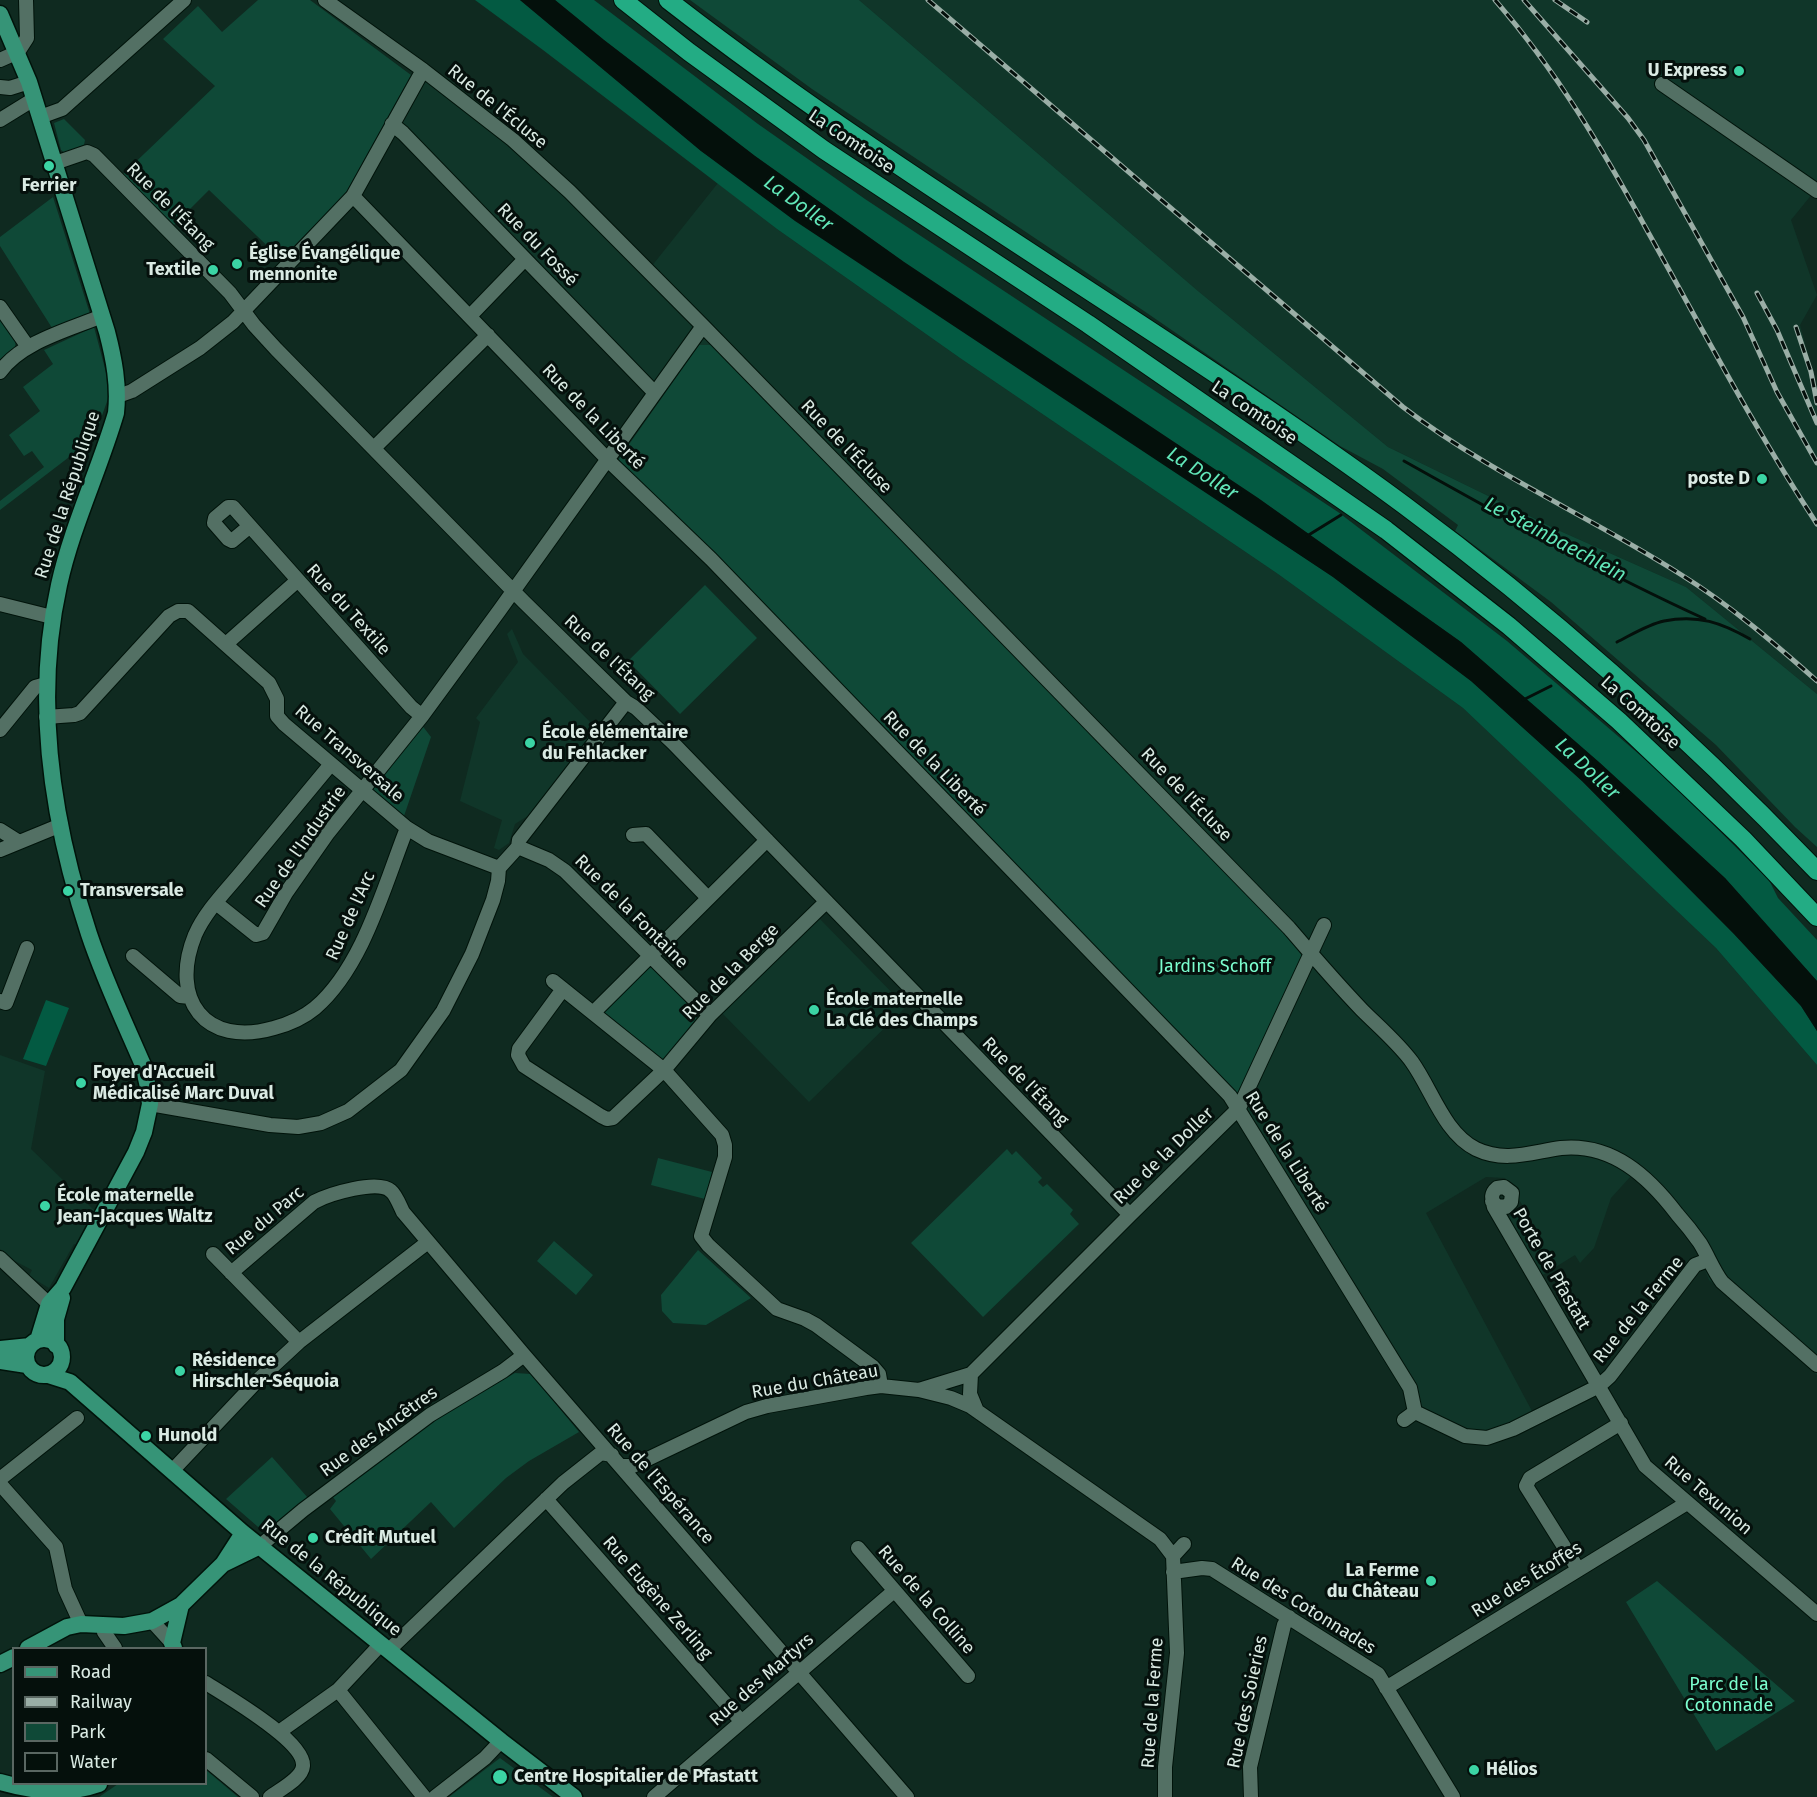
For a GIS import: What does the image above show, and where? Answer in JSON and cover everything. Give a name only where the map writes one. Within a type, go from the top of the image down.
[{"type":"highway","name":"La Comtoise","points":[[623,0],[689,52],[824,150],[1088,324],[1386,530],[1509,626],[1618,721],[1743,839],[1817,917]]},
{"type":"highway","name":"La Comtoise","points":[[669,0],[776,81],[847,130],[1200,363],[1406,506],[1534,607],[1611,672],[1715,768],[1817,871]]},
{"type":"main road","name":"Rue de la République","points":[[0,14],[29,82],[115,363],[118,396],[110,434],[65,558],[52,617],[46,684],[46,717],[52,778],[79,901],[90,936],[142,1065],[150,1104],[148,1118],[136,1152],[63,1288],[49,1304],[34,1343]]},
{"type":"main road","name":"Rue de la République","points":[[63,1288],[56,1319],[59,1353],[69,1382]]},
{"type":"main road","points":[[0,1349],[47,1340],[59,1353],[57,1370],[48,1375],[36,1374],[27,1365],[0,1361]]},
{"type":"main road","points":[[27,1365],[26,1355],[34,1343]]},
{"type":"main road","name":"Rue de la République","points":[[48,1375],[69,1382],[243,1533],[574,1797]]},
{"type":"main road","points":[[30,1647],[67,1627],[81,1624],[103,1626],[138,1625],[152,1622],[181,1605],[223,1564],[243,1533]]},
{"type":"main road","points":[[223,1564],[260,1546]]},
{"type":"main road","points":[[173,1646],[181,1605]]},
{"type":"main road","points":[[16,1785],[43,1790],[86,1788],[96,1785]]},
{"type":"street","points":[[0,60],[18,52],[27,38],[26,0]]},
{"type":"street","points":[[0,120],[37,110],[62,109],[184,0]]},
{"type":"street","name":"Rue de l'Écluse","points":[[325,0],[423,70],[513,140],[703,326],[1289,928],[1323,969],[1411,1061],[1452,1128],[1462,1139],[1476,1149],[1505,1157],[1571,1147],[1596,1149],[1625,1162],[1647,1179],[1667,1200],[1699,1242],[1722,1282],[1817,1365]]},
{"type":"street","points":[[118,396],[132,391],[200,348],[233,322],[353,196],[423,70]]},
{"type":"street","points":[[0,87],[10,88],[29,82]]},
{"type":"street","points":[[1662,84],[1817,191]]},
{"type":"street","name":"Rue du Fossé","points":[[392,124],[655,393]]},
{"type":"street","name":"Rue de l'Étang","points":[[55,164],[87,152],[94,155],[244,310],[276,349],[513,591],[626,702],[636,708],[669,740],[1130,1215]]},
{"type":"street","name":"Rue de la Liberté","points":[[353,196],[608,460],[711,559],[1230,1096],[1410,1388],[1409,1416]]},
{"type":"street","points":[[470,316],[525,259]]},
{"type":"street","points":[[0,307],[28,347]]},
{"type":"street","points":[[0,372],[8,361],[28,347],[102,316]]},
{"type":"street","name":"Rue de l'Industrie","points":[[216,903],[256,935],[263,933],[285,893],[328,833],[422,716],[703,326]]},
{"type":"street","points":[[374,448],[488,335]]},
{"type":"street","name":"Rue du Textile","points":[[250,526],[411,707],[422,716]]},
{"type":"street","points":[[226,644],[298,579]]},
{"type":"street","points":[[0,604],[52,617]]},
{"type":"street","name":"Rue Transversale","points":[[46,717],[74,716],[80,713],[169,616],[178,611],[188,610],[269,683],[277,699],[277,716],[284,724],[362,791],[428,842],[499,868]]},
{"type":"street","points":[[0,730],[34,687],[46,684]]},
{"type":"street","points":[[150,1104],[270,1125],[298,1127],[321,1123],[348,1111],[401,1070],[443,1011],[472,954],[493,900],[499,868],[518,847],[519,840],[626,702]]},
{"type":"street","points":[[190,997],[187,976],[189,956],[195,935],[216,903],[331,764]]},
{"type":"street","points":[[0,850],[61,825]]},
{"type":"street","name":"Rue de l'Arc","points":[[133,956],[180,996],[190,997],[205,1019],[216,1027],[233,1033],[261,1032],[290,1024],[314,1009],[336,986],[353,962],[407,828]]},
{"type":"street","points":[[0,830],[19,842]]},
{"type":"street","points":[[633,836],[646,834],[708,898]]},
{"type":"street","points":[[767,840],[593,1012],[664,1070],[722,1135],[725,1157],[701,1236],[777,1309],[816,1325],[873,1367],[879,1374],[881,1386]]},
{"type":"street","name":"Rue de la Fontaine","points":[[518,847],[549,860],[565,871],[710,1015]]},
{"type":"street","name":"Rue de la Berge","points":[[593,1012],[558,985],[519,1049],[518,1055],[524,1066],[607,1119],[617,1117],[664,1070],[710,1015],[826,902]]},
{"type":"street","name":"Rue de la Doller","points":[[971,1374],[1239,1108],[1324,925]]},
{"type":"street","points":[[0,1001],[6,1003],[27,948]]},
{"type":"street","name":"Rue du Parc","points":[[231,1273],[314,1202],[327,1195],[377,1185],[392,1191]]},
{"type":"street","name":"Rue de l'Espérance","points":[[392,1191],[403,1212],[524,1355],[907,1797]]},
{"type":"street","name":"Porte de Pfastatt","points":[[1492,1201],[1599,1386]]},
{"type":"street","points":[[172,1471],[258,1380],[299,1342],[428,1242]]},
{"type":"street","name":"Rue du Parc","points":[[213,1254],[299,1342]]},
{"type":"street","points":[[0,1258],[49,1304]]},
{"type":"street","name":"Rue de la Ferme","points":[[1409,1416],[1465,1436],[1487,1438],[1513,1429],[1599,1386],[1610,1376],[1695,1265],[1708,1260]]},
{"type":"street","name":"Rue des Ancêtres","points":[[260,1546],[303,1510],[436,1411],[503,1371],[524,1355]]},
{"type":"street","points":[[971,1374],[970,1394],[977,1411]]},
{"type":"street","name":"Rue du Château","points":[[919,1390],[971,1374]]},
{"type":"street","name":"Rue du Château","points":[[622,1466],[633,1466],[746,1412],[767,1406],[881,1386],[919,1390],[951,1398],[977,1411],[1160,1539],[1173,1556]]},
{"type":"street","name":"Rue Texunion","points":[[1599,1386],[1645,1466],[1817,1614]]},
{"type":"street","points":[[0,1479],[77,1418]]},
{"type":"street","points":[[1578,1569],[1526,1486],[1530,1478],[1621,1423]]},
{"type":"street","points":[[279,1732],[338,1690],[563,1483],[601,1453],[612,1455]]},
{"type":"street","points":[[0,1484],[56,1547],[65,1589],[81,1624]]},
{"type":"street","name":"Rue Eugène Zerling","points":[[546,1499],[741,1721]]},
{"type":"street","name":"Rue des Étoffes","points":[[1386,1688],[1687,1503]]},
{"type":"street","points":[[1173,1556],[1184,1545]]},
{"type":"street","name":"Rue de la Colline","points":[[858,1548],[968,1676]]},
{"type":"street","name":"Rue de la Ferme","points":[[1165,1797],[1164,1767],[1177,1653],[1173,1556]]},
{"type":"street","name":"Rue des Cotonnades","points":[[1173,1572],[1212,1569],[1378,1674],[1453,1797]]},
{"type":"street","name":"Rue des Martyrs","points":[[654,1797],[894,1591]]},
{"type":"street","name":"Rue des Soieries","points":[[1251,1797],[1250,1767],[1284,1625],[1289,1617]]},
{"type":"street","points":[[152,1622],[173,1646]]},
{"type":"street","points":[[103,1626],[104,1632],[114,1647]]},
{"type":"street","points":[[207,1684],[268,1723],[300,1755],[304,1766],[300,1775],[270,1797]]},
{"type":"street","points":[[338,1690],[424,1797]]},
{"type":"street","points":[[435,1797],[485,1758],[501,1741]]},
{"type":"street","points":[[207,1760],[252,1797]]},
{"type":"shaded area","points":[[859,0],[1817,0],[1817,188],[1791,220],[1817,295],[1800,325],[1817,388],[1817,694],[1686,587],[1560,531],[1388,447],[1198,291]]},
{"type":"shaded area","points":[[430,67],[651,267],[718,183],[777,229],[960,358],[1278,574],[1463,708],[1716,948],[1817,1065],[1817,1375],[1709,1280],[1696,1247],[1652,1191],[1631,1176],[1611,1198],[1594,1248],[1580,1263],[1575,1255],[1541,1276],[1508,1218],[1523,1206],[1505,1178],[1486,1177],[1426,1213],[1533,1413],[1500,1430],[1484,1433],[1466,1432],[1424,1410],[1402,1391],[1230,1111],[1303,958],[699,345],[664,394],[404,129],[401,120]]},
{"type":"shaded area","name":"École élémentaire du Fehlacker","points":[[512,629],[523,654],[597,729],[534,812],[515,824],[509,843],[499,850],[494,848],[502,820],[460,801],[480,722],[476,718],[518,662],[507,634]]},
{"type":"shaded area","name":"École maternelle La Clé des Champs","points":[[818,917],[906,1007],[809,1102],[721,1012]]},
{"type":"shaded area","name":"École maternelle Jean-Jacques Waltz","points":[[0,1055],[45,1071],[31,1149],[95,1211],[77,1245],[74,1244],[49,1288],[29,1276],[32,1270],[11,1259],[0,1249]]},
{"type":"green space","points":[[258,0],[310,0],[411,75],[344,196],[281,259],[209,190],[174,225],[122,175],[215,86],[163,39],[198,6],[222,32]]},
{"type":"green space","points":[[475,0],[520,0],[701,151],[1333,577],[1471,681],[1582,781],[1734,934],[1801,1006],[1817,1031],[1817,1065],[1716,948],[1463,708],[1278,574],[960,358],[777,229]]},
{"type":"green space","points":[[555,0],[594,0],[758,124],[865,199],[1338,512],[1507,641],[1661,773],[1769,880],[1778,898],[1817,940],[1817,981],[1725,878],[1600,763],[1461,642],[1258,498],[904,262],[755,156]]},
{"type":"green space","points":[[690,0],[859,0],[1198,291],[1388,447],[1560,531],[1686,587],[1817,694],[1817,847],[1716,745],[1551,602],[1455,531],[1458,525],[1383,469],[1340,446],[1144,311],[812,89]]},
{"type":"green space","points":[[64,119],[85,140],[84,145],[65,153],[61,150],[54,123]]},
{"type":"green space","points":[[53,197],[90,314],[54,331],[0,246],[0,237]]},
{"type":"green space","points":[[0,319],[16,338],[15,348],[0,361]]},
{"type":"green space","points":[[94,327],[108,380],[109,396],[94,438],[0,510],[0,501],[44,467],[32,451],[24,456],[9,435],[40,411],[23,387],[53,364],[44,350]]},
{"type":"green space","name":"Jardins Schoff","points":[[699,345],[711,345],[1285,930],[1303,958],[1237,1097],[618,460]]},
{"type":"green space","points":[[705,585],[757,638],[680,714],[628,661]]},
{"type":"green space","points":[[421,724],[431,737],[404,816],[372,790]]},
{"type":"green space","points":[[645,967],[652,968],[699,1015],[663,1061],[602,1011]]},
{"type":"green space","points":[[46,1000],[69,1008],[46,1066],[23,1059]]},
{"type":"green space","points":[[1007,1149],[1012,1155],[1016,1151],[1042,1178],[1038,1182],[1043,1187],[1047,1184],[1073,1210],[1070,1214],[1079,1224],[983,1317],[911,1243]]},
{"type":"green space","points":[[658,1158],[712,1172],[705,1199],[651,1185]]},
{"type":"green space","points":[[554,1241],[593,1275],[576,1295],[537,1261]]},
{"type":"green space","points":[[698,1250],[751,1298],[706,1325],[673,1323],[662,1311],[661,1295]]},
{"type":"green space","points":[[515,1373],[531,1374],[579,1432],[529,1461],[506,1478],[454,1528],[431,1502],[371,1559],[330,1509],[336,1501],[332,1496],[434,1418]]},
{"type":"green space","points":[[272,1457],[308,1498],[265,1533],[226,1499]]},
{"type":"green space","name":"Parc de la Cotonnade","points":[[1657,1581],[1795,1701],[1716,1751],[1626,1602]]},
{"type":"green space","name":"Centre Hospitalier de Pfastatt","points":[[500,1758],[553,1797],[449,1797]]},
{"type":"green space","points":[[207,1771],[238,1797],[99,1797],[117,1785],[207,1785]]},
{"type":"water","name":"La Doller","points":[[520,0],[555,0],[755,156],[904,262],[1258,498],[1461,642],[1600,763],[1725,878],[1817,981],[1817,1031],[1801,1006],[1734,934],[1582,781],[1471,681],[1333,577],[795,221],[701,151]]},
{"type":"waterway","name":"Le Steinbaechlein","points":[[1404,461],[1590,563],[1705,619]]},
{"type":"waterway","name":"Le Steinbaechlein","points":[[1307,536],[1341,515]]},
{"type":"waterway","name":"Le Steinbaechlein","points":[[1617,642],[1658,622],[1676,619],[1709,621],[1730,628],[1750,639]]},
{"type":"waterway","name":"Le Steinbaechlein","points":[[1523,700],[1551,686]]},
{"type":"railway","points":[[928,0],[1403,407],[1504,474],[1645,553],[1698,586],[1751,624],[1817,681]]},
{"type":"railway","points":[[1495,0],[1539,55],[1596,141],[1751,416],[1817,524]]},
{"type":"railway","points":[[1524,0],[1628,118],[1644,140],[1743,317],[1777,392],[1817,463]]},
{"type":"railway","points":[[1555,0],[1587,22]]},
{"type":"railway","points":[[1757,293],[1777,330],[1817,423]]},
{"type":"railway","points":[[1796,327],[1811,372],[1817,403]]},
{"type":"place","name":"U Express","points":[[1739,71]]},
{"type":"place","name":"Ferrier","points":[[49,166]]},
{"type":"place","name":"Église Évangélique mennonite","points":[[237,264]]},
{"type":"place","name":"Textile","points":[[213,270]]},
{"type":"place","name":"poste D","points":[[1762,479]]},
{"type":"place","name":"École élémentaire du Fehlacker","points":[[530,743]]},
{"type":"place","name":"Transversale","points":[[68,891]]},
{"type":"place","name":"École maternelle La Clé des Champs","points":[[814,1010]]},
{"type":"place","name":"Foyer d'Accueil Médicalisé Marc Duval","points":[[81,1083]]},
{"type":"place","name":"École maternelle Jean-Jacques Waltz","points":[[45,1206]]},
{"type":"place","name":"Résidence Hirschler-Séquoia","points":[[180,1371]]},
{"type":"place","name":"Hunold","points":[[146,1436]]},
{"type":"place","name":"Crédit Mutuel","points":[[313,1538]]},
{"type":"place","name":"La Ferme du Château","points":[[1431,1581]]},
{"type":"place","name":"Hélios","points":[[1474,1770]]},
{"type":"place","name":"Centre Hospitalier de Pfastatt","points":[[500,1777]]}]
